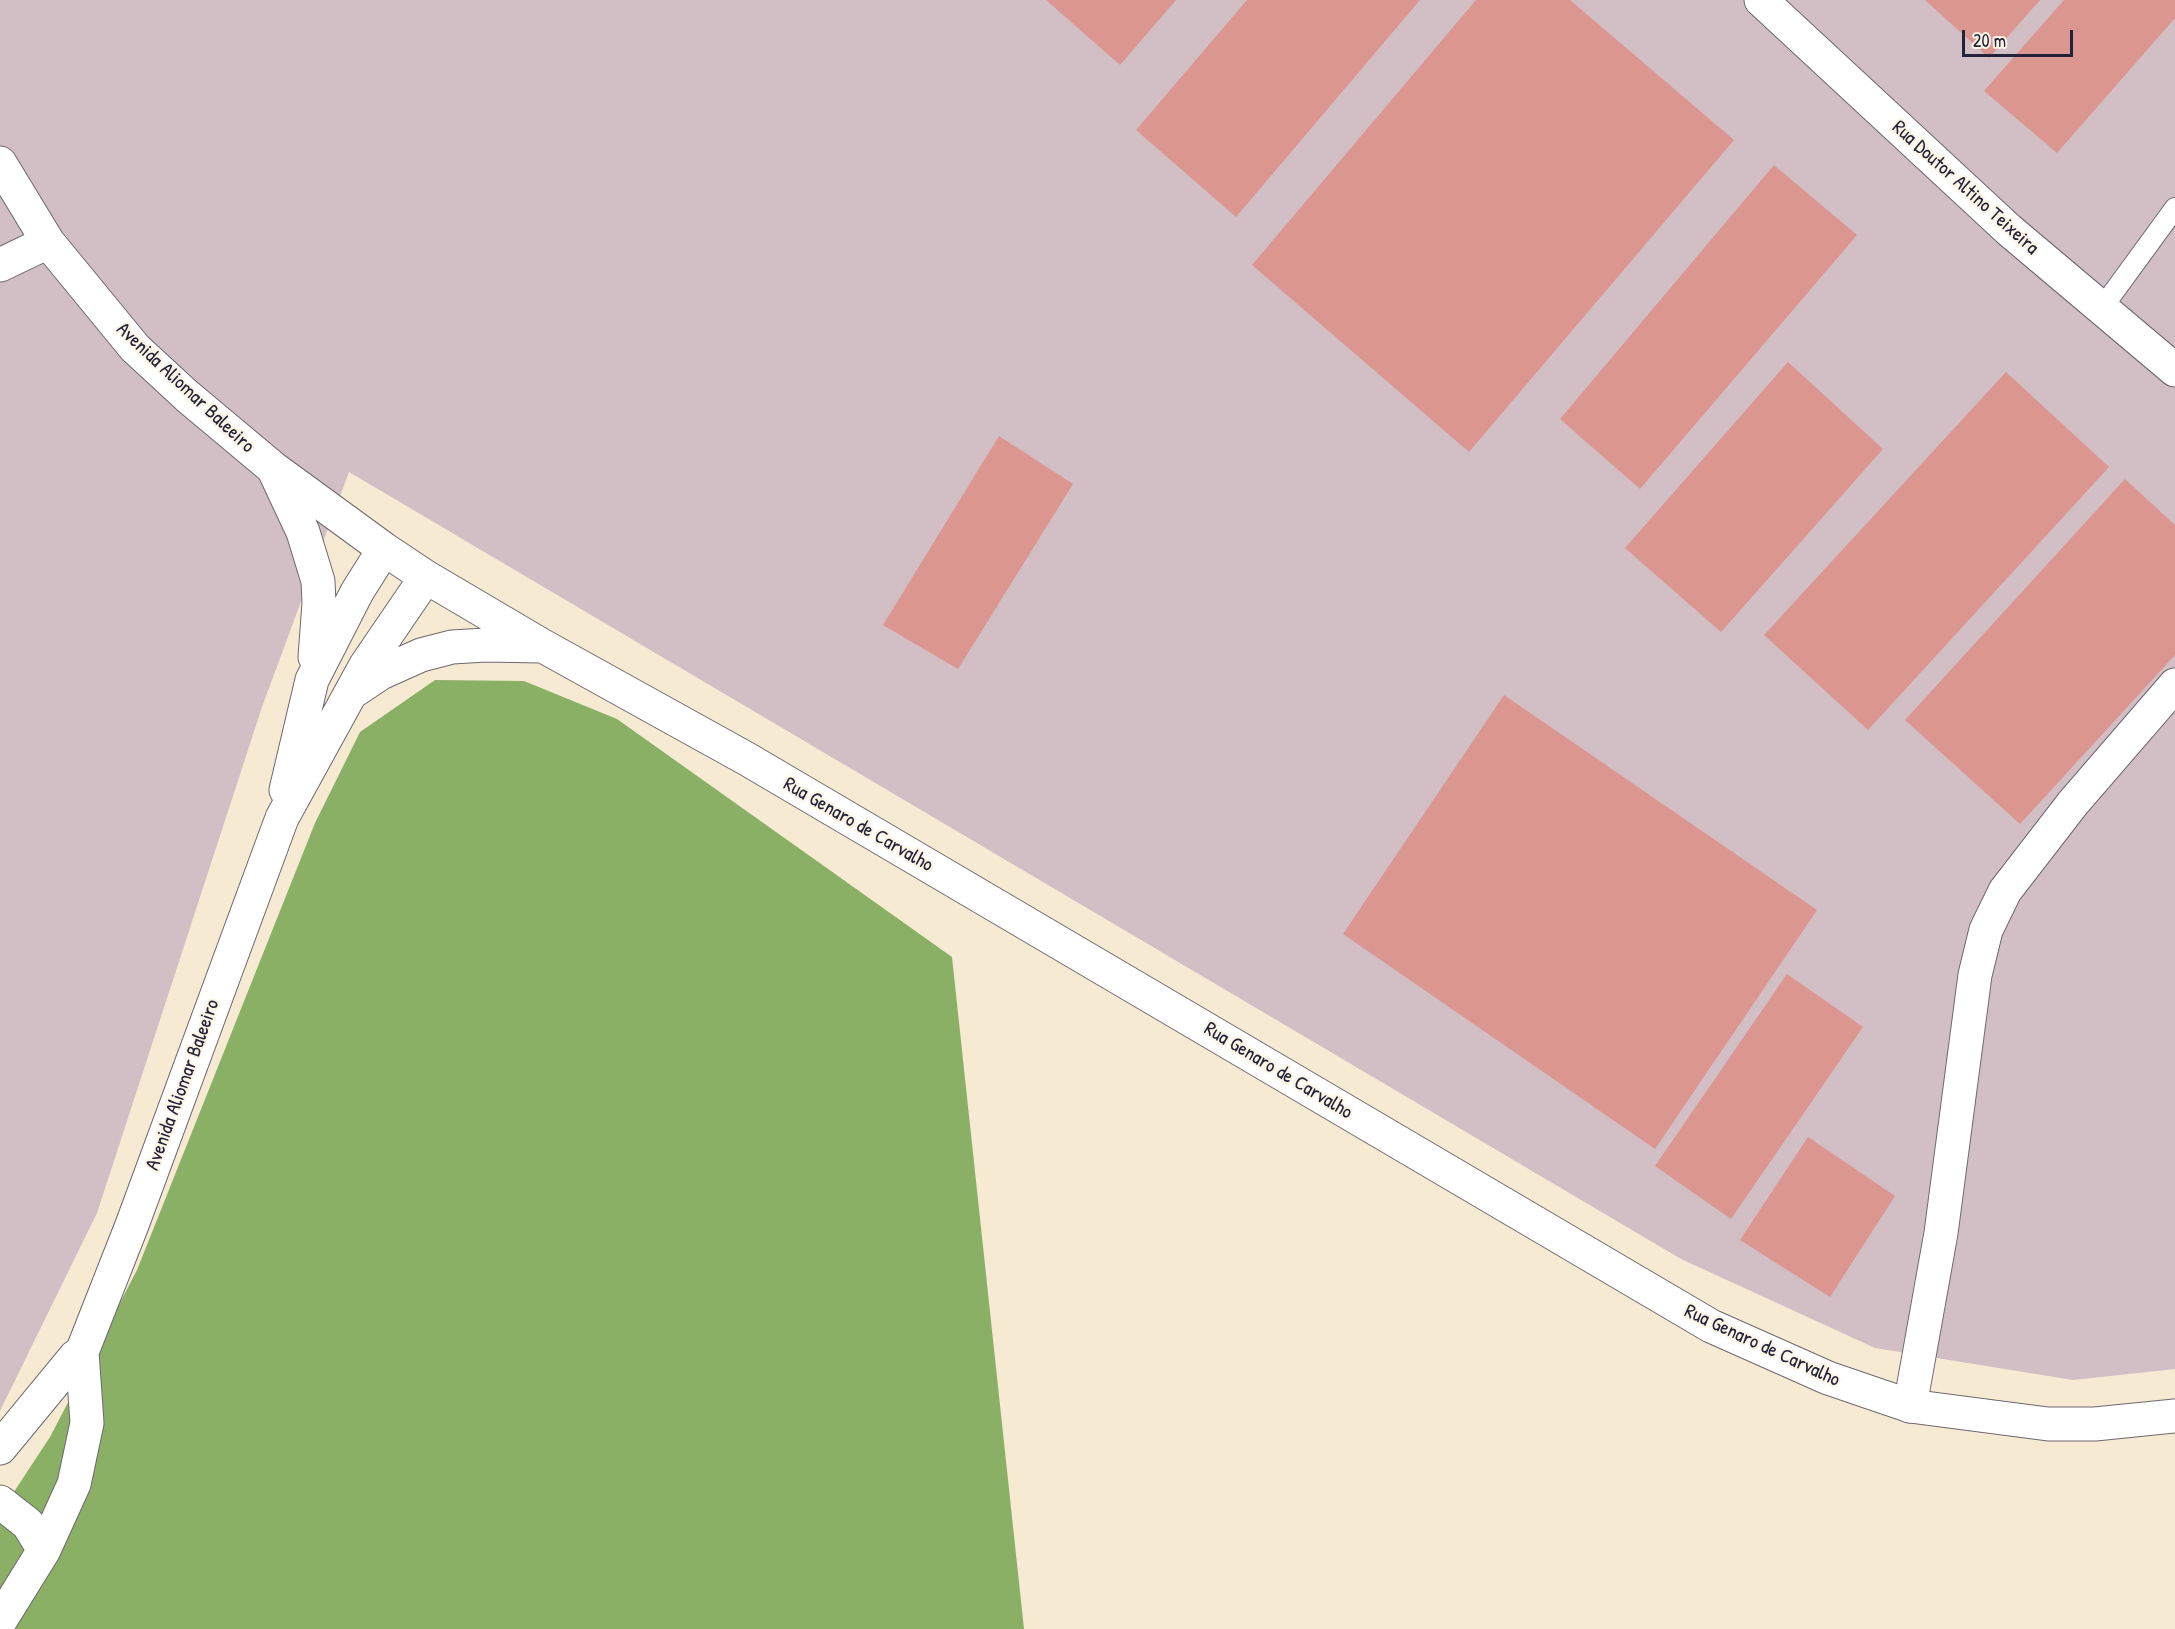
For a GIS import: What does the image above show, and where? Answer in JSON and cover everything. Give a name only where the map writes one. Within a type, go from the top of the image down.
[{"type":"main road","name":"Rua Doutor Altino Teixeira","points":[[1761,0],[2009,230],[2175,370]]},
{"type":"main road","name":"Avenida Aliomar Baleeiro","points":[[0,163],[48,242],[135,348],[187,396],[273,468],[426,578],[395,618],[282,818],[132,1225],[82,1352],[87,1423],[74,1484],[44,1550],[0,1621]]},
{"type":"main road","points":[[0,265],[48,242]]},
{"type":"main road","points":[[273,468],[311,552],[318,581],[318,626],[312,680]]},
{"type":"main road","name":"Avenida Aliomar Baleeiro","points":[[282,818],[288,777],[312,680],[357,592],[384,549]]},
{"type":"main road","name":"Rua Genaro de Carvalho","points":[[426,578],[747,759],[1711,1326],[1828,1378],[1910,1406],[2048,1424],[2095,1424],[2175,1416]]},
{"type":"main road","points":[[352,692],[381,673],[421,655],[463,646],[543,646]]},
{"type":"main road","points":[[1910,1406],[1941,1233],[1975,975],[1986,930],[2005,891],[2018,873],[2073,803],[2175,686]]},
{"type":"main road","name":"Avenida Aliomar Baleeiro","points":[[0,1448],[75,1357],[82,1352]]},
{"type":"main road","points":[[0,1502],[28,1524],[44,1550]]},
{"type":"lane","points":[[2102,309],[2175,208]]},
{"type":"shaded area","points":[[0,0],[2175,0],[2175,1369],[2073,1380],[1875,1348],[1681,1259],[349,472],[262,707],[97,1213],[0,1411]]},
{"type":"green space","points":[[435,680],[524,681],[617,719],[952,957],[1024,1629],[0,1629],[0,1513],[50,1437],[137,1270],[315,823],[360,732]]},
{"type":"building","points":[[1046,0],[1176,0],[1120,65]]},
{"type":"building","points":[[1247,0],[1420,0],[1236,217],[1136,130]]},
{"type":"building","points":[[1476,0],[1570,0],[1734,140],[1469,452],[1252,265]]},
{"type":"building","points":[[1925,0],[2040,0],[1989,58]]},
{"type":"building","points":[[2064,0],[2175,0],[2175,18],[2057,153],[1984,91]]},
{"type":"building","points":[[1774,165],[1857,235],[1640,489],[1560,419]]},
{"type":"building","points":[[1788,362],[1883,449],[1721,632],[1625,548]]},
{"type":"building","points":[[2006,372],[2109,467],[1868,730],[1764,635]]},
{"type":"building","points":[[999,436],[1073,484],[958,669],[883,625]]},
{"type":"building","points":[[2125,479],[2175,525],[2175,655],[2020,824],[1905,720]]},
{"type":"building","points":[[1504,695],[1817,910],[1655,1149],[1343,934]]},
{"type":"building","points":[[1787,974],[1863,1027],[1731,1219],[1655,1166]]},
{"type":"building","points":[[1808,1137],[1895,1196],[1830,1297],[1740,1240]]}]
